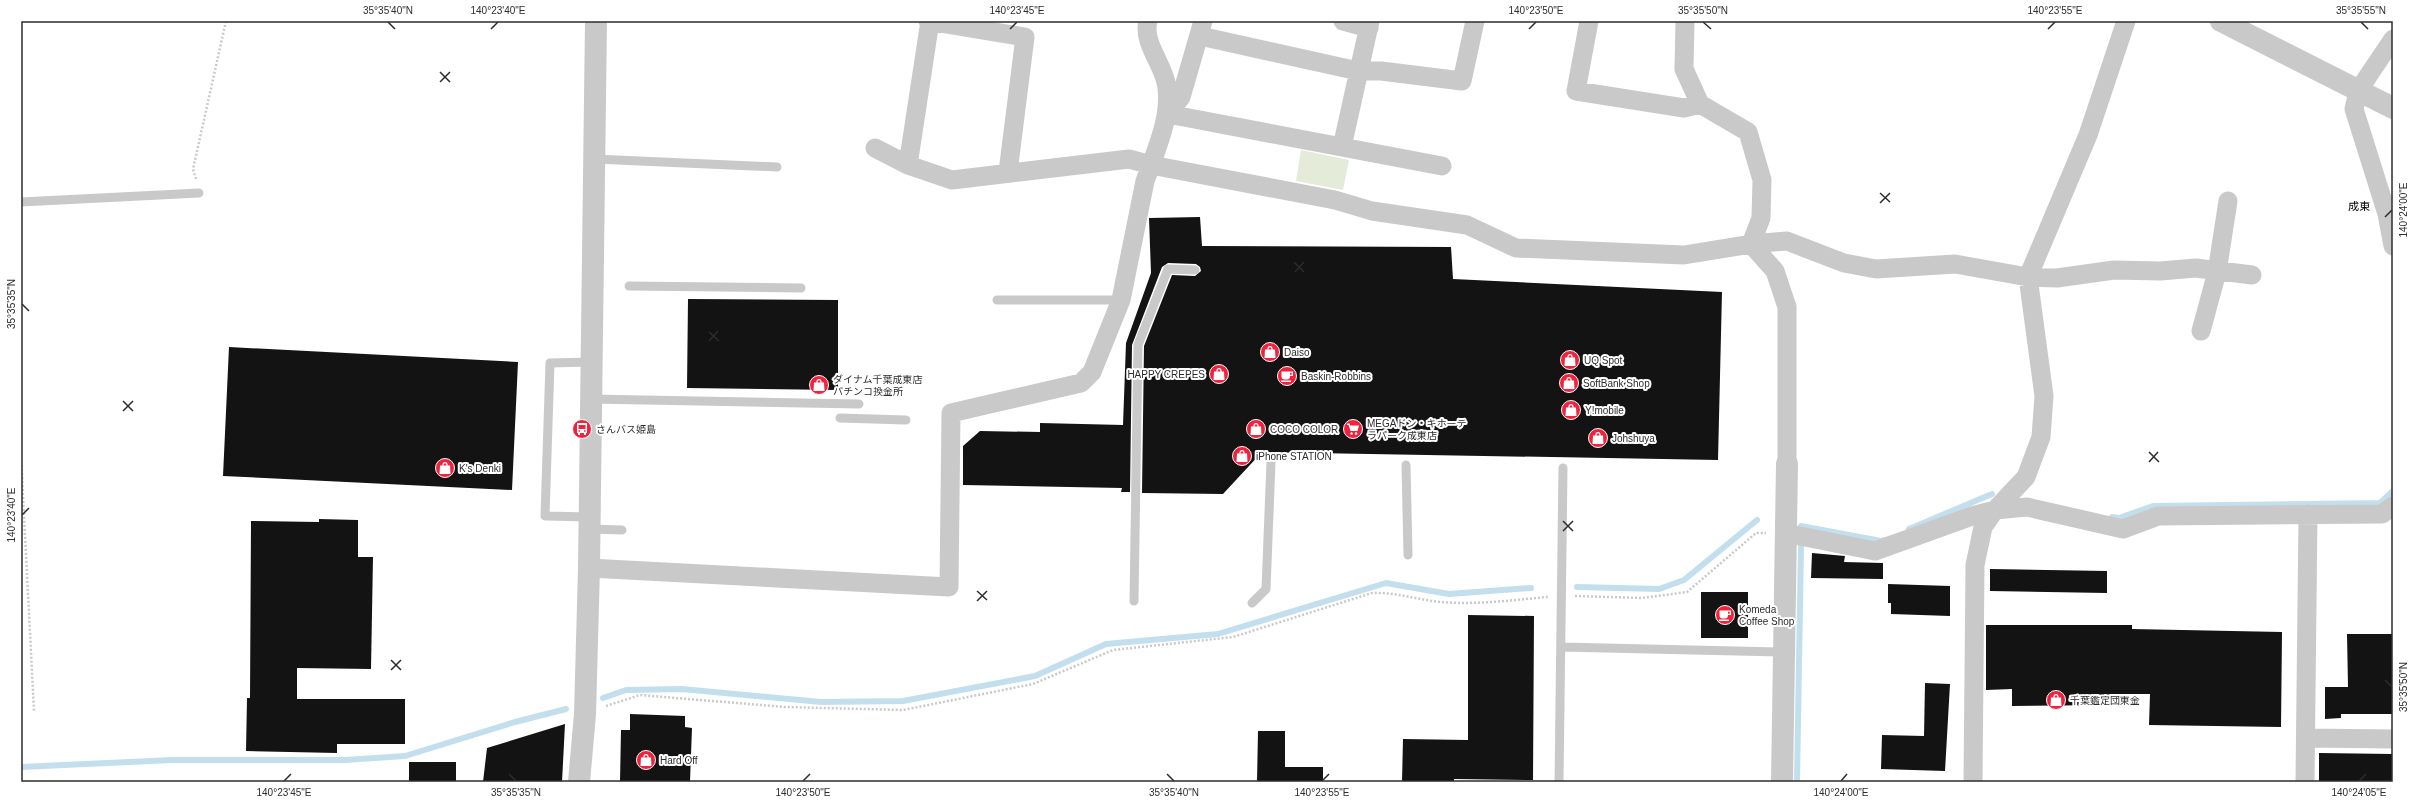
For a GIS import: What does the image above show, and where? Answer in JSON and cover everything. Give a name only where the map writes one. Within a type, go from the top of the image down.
[{"type":"street","points":[[579,782],[585,714],[596,21]]},
{"type":"street","points":[[908,165],[929,21],[1025,36],[1008,172]]},
{"type":"street","points":[[1148,21],[1145,31],[1167,86],[1168,114]]},
{"type":"street","points":[[1342,146],[1370,24],[1343,21]]},
{"type":"street","points":[[588,568],[949,587],[951,413],[1081,383],[1092,372],[1121,300],[1145,181],[1168,114],[1181,97],[1202,28],[1358,71],[1381,71],[1462,81],[1475,21]]},
{"type":"street","points":[[1589,21],[1576,91],[1684,108],[1700,104]]},
{"type":"street","points":[[1685,21],[1684,69],[1700,104],[1748,132],[1762,180],[1761,218],[1750,244]]},
{"type":"street","points":[[1973,782],[1975,565],[1983,527],[1995,510],[2026,476],[2042,437],[2044,396],[2028,277],[2088,135],[2126,21]]},
{"type":"street","points":[[2221,21],[2393,108]]},
{"type":"street","points":[[2393,39],[2358,91],[2354,109],[2387,214],[2393,246]]},
{"type":"street","points":[[1168,114],[1442,166]]},
{"type":"street","points":[[875,148],[908,165],[952,180],[1129,158],[1151,165],[1335,200],[1372,211],[1467,225],[1516,248],[1684,255],[1750,244],[1787,241],[1844,262],[1876,269],[1955,264],[2028,277],[2057,278],[2114,270],[2160,271],[2196,268],[2217,272],[2252,275]]},
{"type":"street","points":[[2201,331],[2217,272],[2228,201]]},
{"type":"street","points":[[1750,244],[1775,271],[1787,307],[1787,464],[1782,782]]},
{"type":"street","points":[[1785,533],[1875,551],[1972,516],[1995,510],[2027,508],[2123,529],[2158,516],[2382,514],[2393,506]]},
{"type":"street","points":[[2305,782],[2308,514]]},
{"type":"street","points":[[2306,738],[2393,739]]},
{"type":"lane","points":[[594,159],[777,167]]},
{"type":"lane","points":[[21,202],[199,193]]},
{"type":"lane","points":[[1134,601],[1138,345],[1168,269],[1196,270]]},
{"type":"lane","points":[[629,286],[801,288]]},
{"type":"lane","points":[[997,300],[1121,300]]},
{"type":"lane","points":[[591,362],[550,362],[544,516],[622,530]]},
{"type":"lane","points":[[591,399],[859,404]]},
{"type":"lane","points":[[840,418],[906,420]]},
{"type":"lane","points":[[1252,603],[1266,589],[1268,506],[1271,462]]},
{"type":"lane","points":[[1406,465],[1408,555]]},
{"type":"lane","points":[[1559,782],[1563,468]]},
{"type":"lane","points":[[1561,647],[1783,652]]},
{"type":"path","points":[[199,193],[193,169],[226,21]]},
{"type":"path","points":[[21,456],[34,711]]},
{"type":"path","points":[[585,714],[640,695],[785,707],[903,710],[1033,684],[1113,650],[1232,637],[1372,594],[1390,593],[1440,602],[1469,603],[1561,596],[1642,598],[1687,592],[1756,533],[1785,533]]},
{"type":"green space","points":[[1301,150],[1349,160],[1343,190],[1296,181]]},
{"type":"building","points":[[1200,217],[1202,246],[1451,247],[1453,279],[1722,292],[1718,460],[1262,452],[1223,494],[1142,493],[1144,346],[1172,275],[1195,276],[1201,271],[1200,267],[1196,264],[1168,263],[1162,267],[1132,345],[1130,492],[1121,492],[1122,488],[963,485],[963,446],[980,431],[1040,432],[1040,423],[1123,425],[1126,343],[1151,273],[1149,218]]},
{"type":"building","points":[[688,299],[838,300],[838,390],[687,388]]},
{"type":"building","points":[[229,347],[518,362],[512,490],[223,476]]},
{"type":"building","points":[[319,519],[358,520],[358,557],[373,557],[371,669],[297,668],[297,699],[405,699],[405,744],[337,744],[337,753],[246,751],[247,698],[250,698],[251,521],[319,522]]},
{"type":"building","points":[[1812,553],[1845,556],[1844,562],[1883,563],[1883,579],[1811,578]]},
{"type":"building","points":[[1990,569],[2107,571],[2107,593],[1990,591]]},
{"type":"building","points":[[1888,584],[1950,586],[1950,616],[1891,614],[1891,603],[1888,603]]},
{"type":"building","name":"Komeda Coffee Shop","points":[[1701,592],[1748,592],[1748,638],[1701,638]]},
{"type":"building","points":[[1468,615],[1534,616],[1533,780],[1454,779],[1454,782],[1402,782],[1403,739],[1468,740]]},
{"type":"building","points":[[1986,625],[2132,625],[2132,629],[2282,632],[2281,727],[2149,725],[2150,694],[2110,694],[2110,705],[2012,706],[2012,689],[1986,690]]},
{"type":"building","points":[[2347,634],[2393,634],[2393,714],[2341,714],[2341,718],[2325,719],[2325,687],[2348,687]]},
{"type":"building","points":[[1925,683],[1950,684],[1945,771],[1881,769],[1882,735],[1924,736]]},
{"type":"building","points":[[630,714],[685,716],[685,727],[692,728],[690,782],[620,782],[621,730],[630,730]]},
{"type":"building","points":[[565,724],[562,782],[483,782],[487,748]]},
{"type":"building","points":[[1258,731],[1285,731],[1285,767],[1323,767],[1323,782],[1257,782]]},
{"type":"building","points":[[2319,753],[2393,754],[2393,782],[2319,782]]},
{"type":"building","points":[[409,762],[456,762],[456,782],[409,782]]},
{"type":"waterway","points":[[2112,517],[2119,518],[2153,506],[2380,503],[2393,491]]},
{"type":"waterway","points":[[1909,529],[1992,494]]},
{"type":"waterway","points":[[1577,587],[1659,589],[1684,580],[1757,520]]},
{"type":"waterway","points":[[1801,526],[1881,541],[1884,540]]},
{"type":"waterway","points":[[1797,782],[1801,546]]},
{"type":"waterway","points":[[603,698],[626,690],[682,689],[821,702],[903,701],[1035,676],[1106,644],[1218,634],[1386,583],[1449,594],[1531,588]]},
{"type":"waterway","points":[[21,767],[172,760],[345,760],[405,756],[515,722],[566,709]]},
{"type":"place","name":"Daiso","points":[[1270,352]]},
{"type":"place","name":"UQ Spot","points":[[1570,360]]},
{"type":"place","name":"HAPPY CREPES","points":[[1219,374]]},
{"type":"place","name":"Baskin-Robbins","points":[[1287,376]]},
{"type":"place","name":"SoftBank Shop","points":[[1569,383]]},
{"type":"place","name":"ダイナム千葉成東店 パチンコ換金所","points":[[819,385]]},
{"type":"place","name":"Y!mobile","points":[[1571,410]]},
{"type":"place","name":"さんバス姫島","points":[[582,429]]},
{"type":"place","name":"COCO COLOR","points":[[1256,429]]},
{"type":"place","name":"MEGAドン・キホーテ ラパーク成東店","points":[[1353,429]]},
{"type":"place","name":"Johshuya","points":[[1598,438]]},
{"type":"place","name":"iPhone STATION","points":[[1242,456]]},
{"type":"place","name":"K's Denki","points":[[445,468]]},
{"type":"place","name":"Komeda Coffee Shop","points":[[1725,615]]},
{"type":"place","name":"千葉鑑定団東金","points":[[2056,700]]},
{"type":"place","name":"Hard Off","points":[[646,760]]},
{"type":"district","name":"成東","points":[[2359,206]]}]
